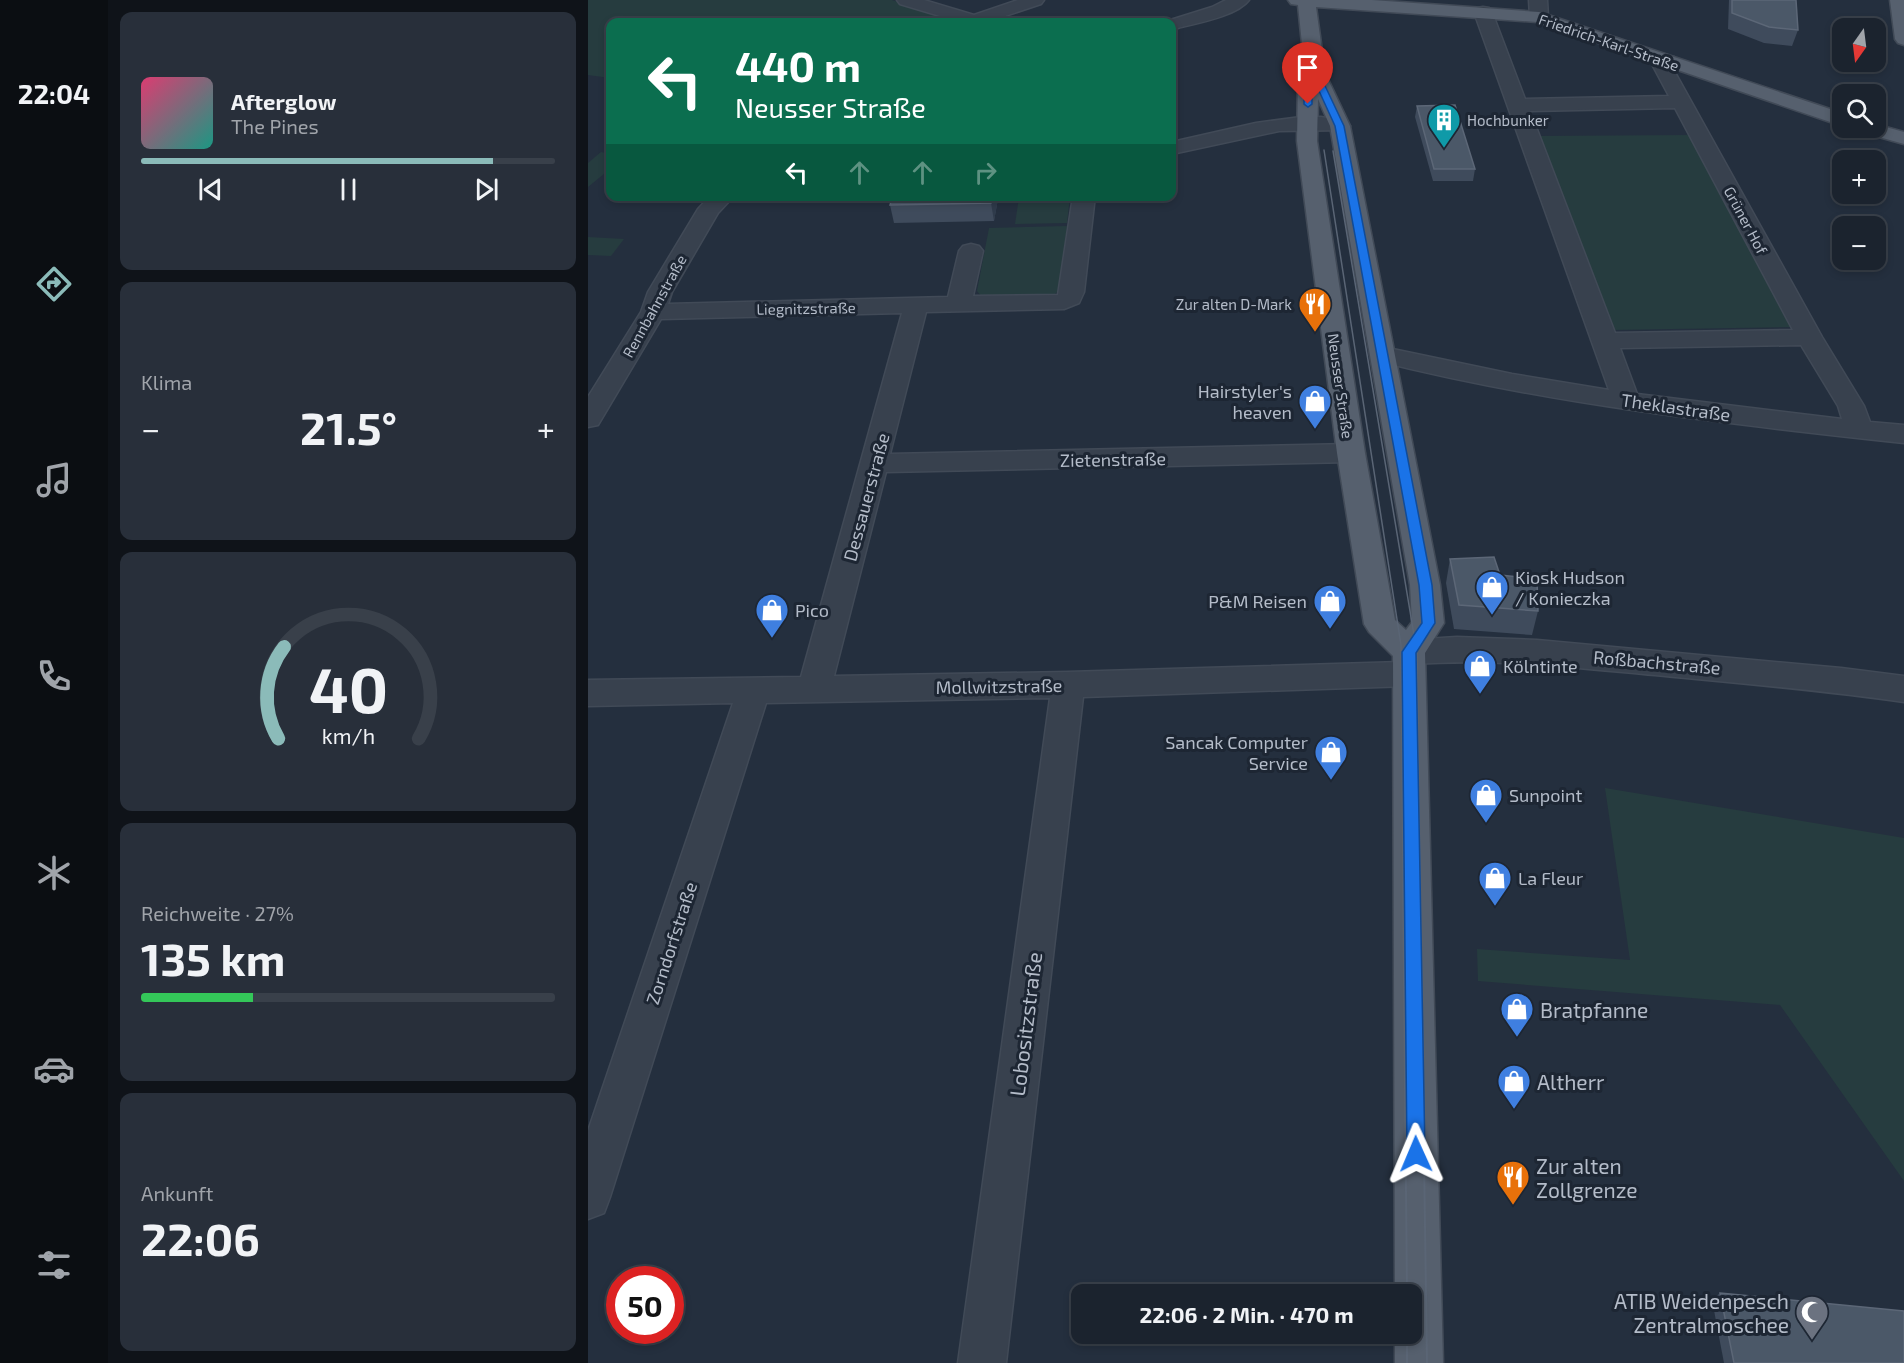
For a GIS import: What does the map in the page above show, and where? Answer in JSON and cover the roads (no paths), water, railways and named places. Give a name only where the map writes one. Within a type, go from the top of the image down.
[{"type":"main road","points":[[1899,0],[1904,39]]},
{"type":"main road","name":"Friedrich-Karl-Straße","points":[[1303,1],[1483,12],[1538,8],[1667,61],[1832,117]]},
{"type":"main road","name":"Neusser Straße","points":[[1303,1],[1310,27],[1315,73],[1340,126],[1425,585],[1428,623],[1409,663],[1380,624],[1351,453],[1307,141],[1308,84],[1315,73]]},
{"type":"main road","points":[[1310,27],[1331,15],[1365,6]]},
{"type":"main road","points":[[1886,133],[1904,138]]},
{"type":"main road","points":[[1409,663],[1419,1363]]},
{"type":"street","points":[[906,0],[964,18]]},
{"type":"street","points":[[983,18],[1035,0]]},
{"type":"street","points":[[1176,23],[1218,11],[1240,0]]},
{"type":"street","points":[[1483,12],[1626,400]]},
{"type":"street","name":"Grüner Hof","points":[[1667,61],[1662,66],[1809,337],[1851,406],[1859,430]]},
{"type":"street","points":[[1517,105],[1683,102]]},
{"type":"street","points":[[1176,147],[1254,129],[1308,124],[1340,126]]},
{"type":"street","name":"Rennbahnstraße","points":[[588,419],[653,312],[660,292],[709,209],[718,201]]},
{"type":"street","name":"Liegnitzstraße","points":[[653,312],[1064,302],[1070,298],[1083,201]]},
{"type":"street","points":[[959,304],[971,251]]},
{"type":"street","name":"Dessauerstraße","points":[[814,688],[876,463],[916,305]]},
{"type":"street","points":[[1605,341],[1809,337]]},
{"type":"street","name":"Theklastraße","points":[[1383,355],[1449,370],[1626,400],[1725,415],[1904,434]]},
{"type":"street","name":"Theklastraße","points":[[1389,386],[1415,375],[1449,370]]},
{"type":"street","name":"Zietenstraße","points":[[876,463],[1351,453]]},
{"type":"street","name":"Roßbachstraße","points":[[1409,663],[1457,649],[1537,652],[1783,674],[1904,689]]},
{"type":"street","name":"Mollwitzstraße","points":[[588,693],[1068,685],[1409,663]]},
{"type":"street","name":"Lobositzstraße","points":[[982,1363],[1068,685]]},
{"type":"street","name":"Zorndorfstraße","points":[[588,1197],[754,690]]},
{"type":"tram line","points":[[1324,150],[1401,645],[1403,884]]},
{"type":"tram line","points":[[1333,151],[1417,653],[1420,884]]},
{"type":"tram line","points":[[1403,882],[1407,1284]]},
{"type":"tram line","points":[[1420,882],[1427,1363]]},
{"type":"tram line","points":[[1407,1344],[1407,1363]]},
{"type":"place","name":"Hochbunker","points":[[1444,149]]},
{"type":"place","name":"Zur alten D-Mark","points":[[1315,333]]},
{"type":"place","name":"Hairstyler's heaven","points":[[1315,430]]},
{"type":"place","name":"Kiosk Hudson / Konieczka","points":[[1492,616]]},
{"type":"place","name":"P&M Reisen","points":[[1330,630]]},
{"type":"place","name":"Pico","points":[[772,639]]},
{"type":"place","name":"Kölntinte","points":[[1480,695]]},
{"type":"place","name":"Sancak Computer Service","points":[[1331,781]]},
{"type":"place","name":"Sunpoint","points":[[1486,824]]},
{"type":"place","name":"La Fleur","points":[[1495,907]]},
{"type":"place","name":"Bratpfanne","points":[[1517,1038]]},
{"type":"place","name":"Altherr","points":[[1514,1110]]},
{"type":"place","name":"Zur alten Zollgrenze","points":[[1513,1206]]},
{"type":"place","name":"ATIB Weidenpesch Zentralmoschee","points":[[1812,1341]]}]
